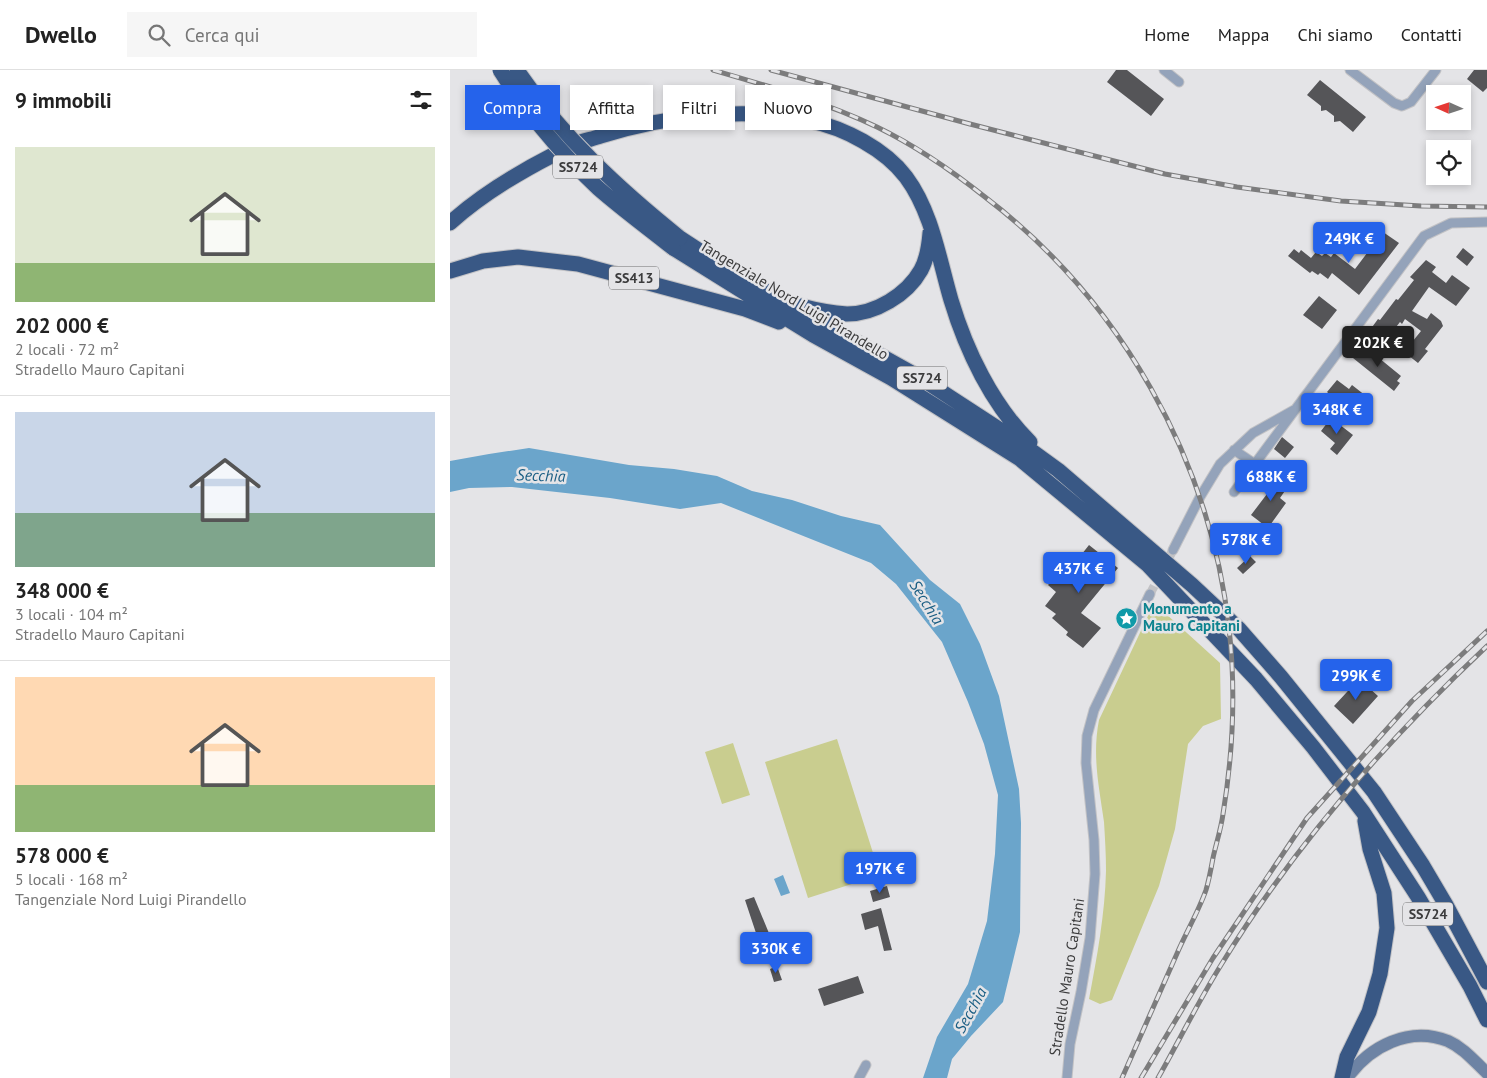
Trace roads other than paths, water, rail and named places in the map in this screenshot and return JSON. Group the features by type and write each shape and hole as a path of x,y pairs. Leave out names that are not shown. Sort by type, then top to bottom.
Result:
{"highway":[{"name":"Tangenziale Nord Luigi Pirandello","path":"500,70 510,86 554,142 605,194 813,335 891,378 1020,459 1148,565 1256,679 1313,746 1363,812 1418,897 1470,986 1487,1020"},
{"name":"Tangenziale Nord Luigi Pirandello","path":"518,70 532,93 564,130 607,176 677,243 723,266 919,377 1025,446 1058,470 1192,585 1239,629 1281,677 1374,792 1446,905 1487,982"},
{"path":"450,223 470,206 508,180 575,144 642,124 714,116 760,114 810,121 831,127 880,151 905,176 920,202 951,301 970,349 991,391 1024,436 1058,470"},
{"path":"779,299 814,310 848,314 872,310 894,298 909,285 921,270 928,249 930,229"},
{"name":"SS413","path":"450,271 483,260 518,257 578,264 745,309 813,335"},
{"path":"1342,1078 1347,1057 1369,1012 1380,974 1387,928 1384,893 1370,849 1363,812"},
{"path":"1446,905 1487,962"}],"street":[{"path":"1164,70 1179,82"},
{"path":"1350,70 1394,103 1402,106 1411,102 1436,70"},
{"path":"1234,492 1424,236 1450,223 1487,222"},
{"path":"1173,550 1200,497 1220,464 1253,433 1297,409"},
{"path":"1234,450 1255,464"},
{"name":"Stradello Mauro Capitani","path":"1068,1078 1070,1044 1090,938 1095,882 1094,840 1086,763 1087,736 1094,710 1150,594"},
{"path":"1347,1078 1356,1066 1372,1052 1388,1042 1408,1037 1430,1037 1449,1042 1466,1052 1487,1073"},
{"path":"859,1078 866,1065"}],"water":[{"name":"Secchia","path":"529,448 629,465 674,469 717,476 752,491 792,500 841,516 880,525 930,580 960,604 980,644 999,696 1019,789 1021,823 1020,932 1003,1002 952,1059 947,1078 923,1078 937,1037 968,984 987,921 995,854 998,795 984,744 942,642 896,584 871,563 721,503 680,509 610,498 512,487 469,488 450,492 450,461"},
{"path":"783,875 790,893 781,896 774,879"}],"tunnel":[{"path":"1150,594 1173,550"}],"railway":[{"path":"713,70 817,102 877,127 933,159 985,197 1033,238 1077,284 1117,334 1150,388 1179,445 1202,504 1219,565 1229,628 1233,698 1229,768 1222,820 1206,890 1122,1078"},
{"path":"771,70 1165,174 1237,187 1341,201 1421,206 1487,207"},
{"path":"1141,1078 1213,958 1307,818 1412,701 1487,631"},
{"path":"1158,1078 1221,965 1249,921 1310,837 1413,719 1487,646"}],"place":[{"name":"Monumento a Mauro Capitani","path":"1127,618"}]}
